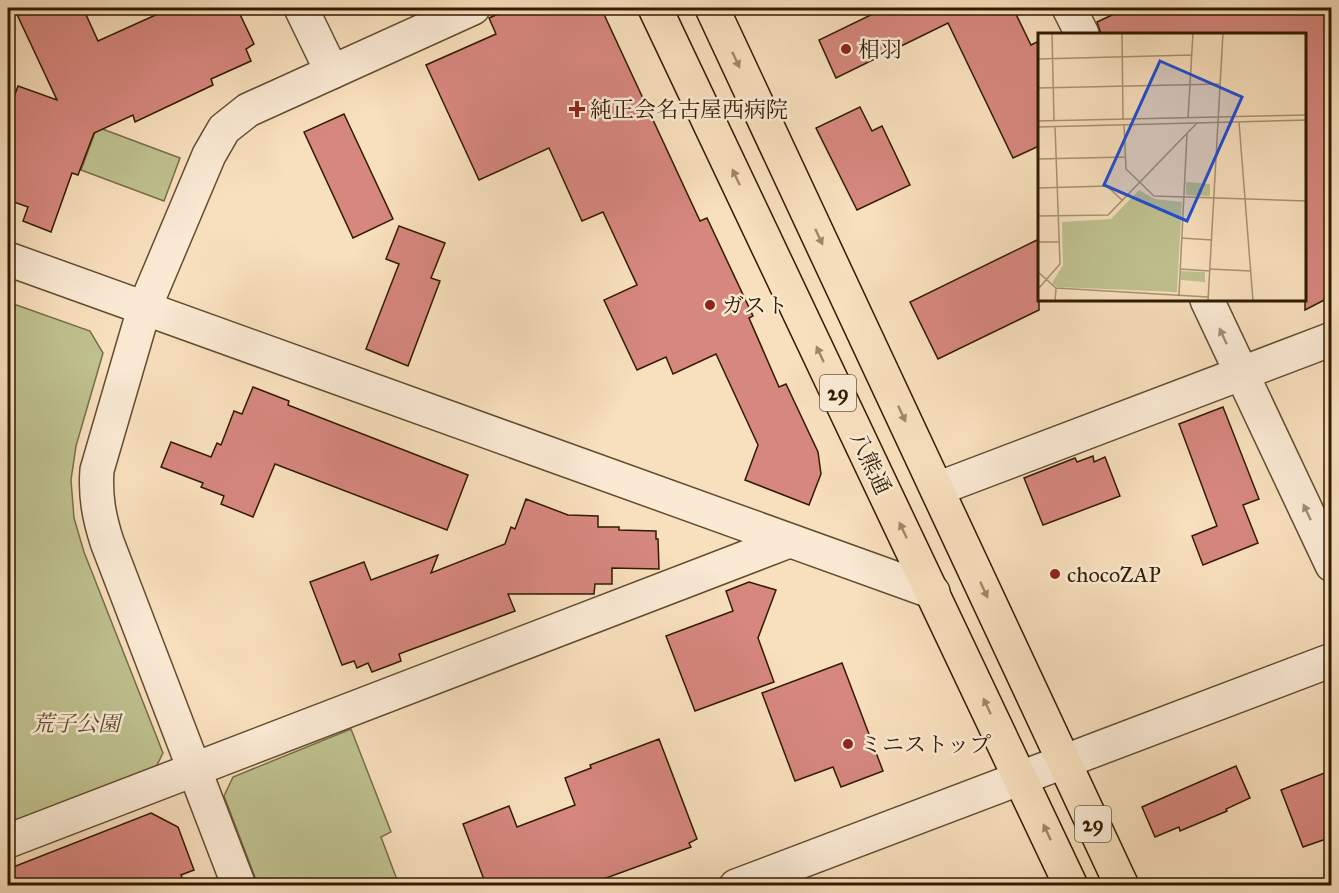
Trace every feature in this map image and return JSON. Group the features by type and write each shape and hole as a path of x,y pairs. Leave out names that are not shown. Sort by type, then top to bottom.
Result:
{"main road":[{"name":"八熊通","path":"655,8 1071,885"},
{"name":"29","path":"712,8 1122,885"}],"street":[{"path":"301,8 332,72"},
{"path":"238,885 107,542 95,492 97,470 144,309 209,154 224,129 248,110 473,8"},
{"path":"1069,8 1082,33"},
{"path":"8,260 933,592"},
{"path":"1208,302 1332,565"},
{"path":"937,489 1332,339"},
{"path":"8,841 789,541"},
{"path":"736,885 1332,660"}],"green space":[{"path":"97,127 180,158 164,201 81,170"},
{"name":"荒子公園","path":"8,302 90,331 103,353 76,446 71,480 74,518 84,552 163,753 156,767 8,824"},
{"path":"351,729 391,832 381,837 399,885 258,885 224,796 233,777"}],"building":[{"path":"14,8 83,8 98,41 171,8 237,8 254,44 246,49 251,61 211,79 213,85 135,122 133,115 94,133 78,175 72,173 51,232 23,221 28,207 8,200 8,113 18,86 57,100"},
{"path":"512,8 601,8 700,221 707,218 753,316 749,318 779,387 786,384 818,452 821,474 809,505 745,480 758,445 716,354 673,374 666,357 637,370 604,300 637,285 603,212 582,221 549,148 479,180 426,65 496,34 489,18"},
{"path":"885,8 1013,8 1031,45 1038,42 1038,146 1013,158 948,23 836,78 819,40"},
{"path":"1127,8 1332,8 1332,296 1305,310 1306,33 1101,33 1097,22"},
{"path":"860,107 872,131 882,126 910,185 857,210 816,128"},
{"path":"344,114 393,219 353,238 304,132"},
{"path":"399,226 445,243 431,278 440,281 408,366 366,349 399,264 386,259"},
{"path":"1038,239 1039,310 938,359 910,302"},
{"path":"253,387 289,401 288,405 468,475 447,530 275,464 253,517 221,504 224,496 201,487 203,483 161,467 171,442 211,457 217,443 221,445 234,411 242,414"},
{"path":"1223,407 1259,499 1243,505 1258,543 1203,565 1192,536 1217,526 1179,424"},
{"path":"1093,456 1094,462 1105,457 1120,496 1043,525 1024,478 1075,458 1077,462"},
{"path":"526,499 568,515 598,516 598,527 656,531 659,569 612,568 612,584 595,584 594,594 508,594 515,611 399,654 401,661 372,672 368,663 357,668 354,661 342,665 310,582 364,562 371,580 438,555 431,573 505,544 511,527 515,529"},
{"path":"749,582 776,590 758,638 774,682 695,711 666,636 733,611 726,591"},
{"path":"842,663 883,771 841,787 833,767 795,781 762,693"},
{"path":"659,739 697,839 689,843 691,847 587,885 486,885 463,824 509,806 517,827 575,805 565,778 591,768 590,765"},
{"path":"1236,766 1250,798 1226,809 1227,811 1180,831 1179,827 1155,837 1142,807"},
{"path":"1332,770 1332,837 1303,847 1281,790"},
{"path":"151,813 178,827 194,870 181,875 185,885 8,885 8,869"}],"place":[{"name":"相羽","path":"846,49"},
{"name":"純正会名古屋西病院","path":"577,109"},
{"name":"ガスト","path":"710,305"},
{"name":"chocoZAP","path":"1055,574"},
{"name":"ミニストップ","path":"848,744"}]}
